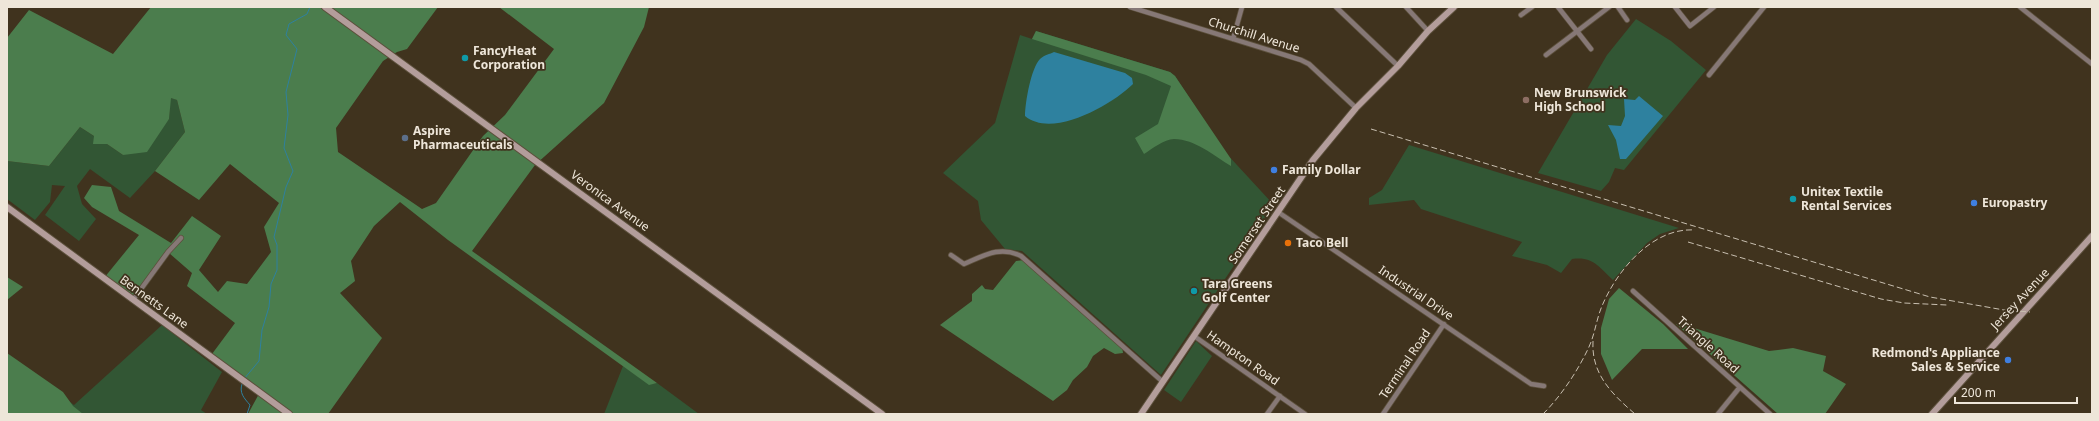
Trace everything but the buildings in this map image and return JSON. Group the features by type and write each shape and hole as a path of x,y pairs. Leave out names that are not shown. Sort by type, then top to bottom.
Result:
{"street":[{"name":"Veronica Avenue","path":"325,7 882,414"},
{"name":"Churchill Avenue","path":"1130,7 1301,60 1309,64 1356,108"},
{"path":"1233,39 1242,7"},
{"path":"1336,7 1398,66"},
{"path":"1406,7 1428,30"},
{"name":"Somerset Street","path":"1141,414 1313,160 1356,108 1398,66 1428,30 1454,7"},
{"path":"1521,15 1532,7"},
{"path":"1558,7 1591,49"},
{"path":"1546,54 1609,7"},
{"path":"1618,7 1627,20"},
{"path":"1675,7 1690,26 1714,7"},
{"path":"1709,75 1764,7"},
{"path":"2020,7 2092,64"},
{"name":"Bennetts Lane","path":"7,207 289,414"},
{"name":"Industrial Drive","path":"1278,212 1531,384 1544,386"},
{"name":"Jersey Avenue","path":"1932,414 2092,236"},
{"path":"133,300 168,252 181,238"},
{"path":"951,255 964,264 997,250 1015,252 1163,382"},
{"name":"Triangle Road","path":"1633,291 1770,414"},
{"name":"Terminal Road","path":"1383,414 1444,324"},
{"name":"Hampton Road","path":"1194,336 1305,414"},
{"path":"1718,414 1740,388"},
{"name":"Hampton Road","path":"1267,414 1280,396"}],"green space":[{"path":"151,7 438,7 407,49 397,52 383,61 336,128 338,152 422,209 436,203 483,136 505,115 554,49 499,7 649,7 644,27 604,103 535,165 472,251 657,383 649,385 448,240 400,202 374,226 351,261 355,281 340,293 382,338 328,414 248,414 261,390 212,354 235,323 187,286 192,273 169,253 135,300 104,278 139,235 92,207 84,198 92,185 111,187 119,211 171,243 192,216 221,236 199,270 218,292 227,281 247,284 271,252 264,227 279,203 230,164 199,200 155,171 185,132 177,100 171,98 169,119 147,152 123,155 107,144 93,144 94,136 80,127 49,166 7,161 7,38 29,10 113,54"},
{"path":"1636,19 1671,41 1706,70 1624,170 1615,168 1609,182 1601,191 1538,173 1607,55"},
{"path":"1036,31 1170,72 1175,76 1225,152 1273,204 1273,207 1161,375 1022,251 1005,249 981,220 978,201 943,173 995,123 1020,35 1032,39"},
{"path":"1036,31 1170,72 1175,76 1231,159 1231,166 1197,145 1182,140 1170,139 1144,154 1135,138 1158,124 1171,86 1146,75 1032,39"},
{"path":"170,97 177,100 185,132 155,171 130,198 90,169 77,186 82,204 96,219 79,241 45,215 65,186 52,185 50,202 35,220 7,199 7,161 49,166 80,127 94,136 94,144 107,144 123,155 169,119"},
{"path":"1409,145 1679,228 1660,234 1647,243 1613,280 1591,261 1585,259 1572,259 1561,273 1547,265 1512,256 1522,242 1421,209 1414,200 1369,205 1369,198 1382,190"},
{"path":"1024,260 1122,346 1123,353 1115,354 1104,348 1093,356 1087,367 1073,380 1067,390 1053,401 940,325 972,301 972,294 982,285 985,289 993,290 1016,261"},
{"path":"7,277 23,287 7,300"},
{"path":"1619,288 1663,324 1688,349 1642,349 1612,380 1601,354 1601,328 1609,299"},
{"path":"1676,324 1684,325 1769,351 1793,348 1826,356 1823,371 1846,384 1825,414 1778,414"},
{"path":"162,325 222,372 201,410 207,414 7,414 7,355 74,405"},
{"path":"1196,341 1212,356 1181,402 1164,390"},
{"path":"7,353 63,392 73,406 83,414 7,414"},
{"path":"623,366 649,384 657,383 699,414 604,414"}],"water":[{"path":"1054,52 1125,73 1132,78 1133,84 1111,101 1097,109 1066,122 1050,124 1037,122 1025,116 1029,86 1034,70 1040,59"},
{"path":"1639,96 1663,116 1626,159 1620,159 1616,140 1608,125 1621,126 1625,116 1624,99 1635,100"}],"waterway":[{"path":"244,379 259,361 262,330 269,307 271,284 277,270 277,245 274,237 286,187 293,171 284,148 288,115 286,92 297,49 286,35 289,24 307,14 310,7"},
{"path":"242,384 242,393 250,405 247,414"}],"railway":[{"path":"1371,129 1930,297 2004,310 2030,312"},
{"path":"1543,414 1562,392 1584,358 1594,333 1602,306 1609,292 1627,265 1638,253 1651,243 1680,231 1695,230"},
{"path":"1688,242 1881,299 1904,303 1947,305"},
{"path":"1593,341 1595,364 1599,373 1618,399 1635,414"}],"place":[{"name":"FancyHeat Corporation","path":"465,58"},
{"name":"New Brunswick High School","path":"1526,100"},
{"name":"Aspire Pharmaceuticals","path":"405,138"},
{"name":"Family Dollar","path":"1274,170"},
{"name":"Unitex Textile Rental Services","path":"1793,199"},
{"name":"Europastry","path":"1974,203"},
{"name":"Taco Bell","path":"1288,243"},
{"name":"Tara Greens Golf Center","path":"1194,291"},
{"name":"Redmond's Appliance Sales & Service","path":"2008,360"}]}
